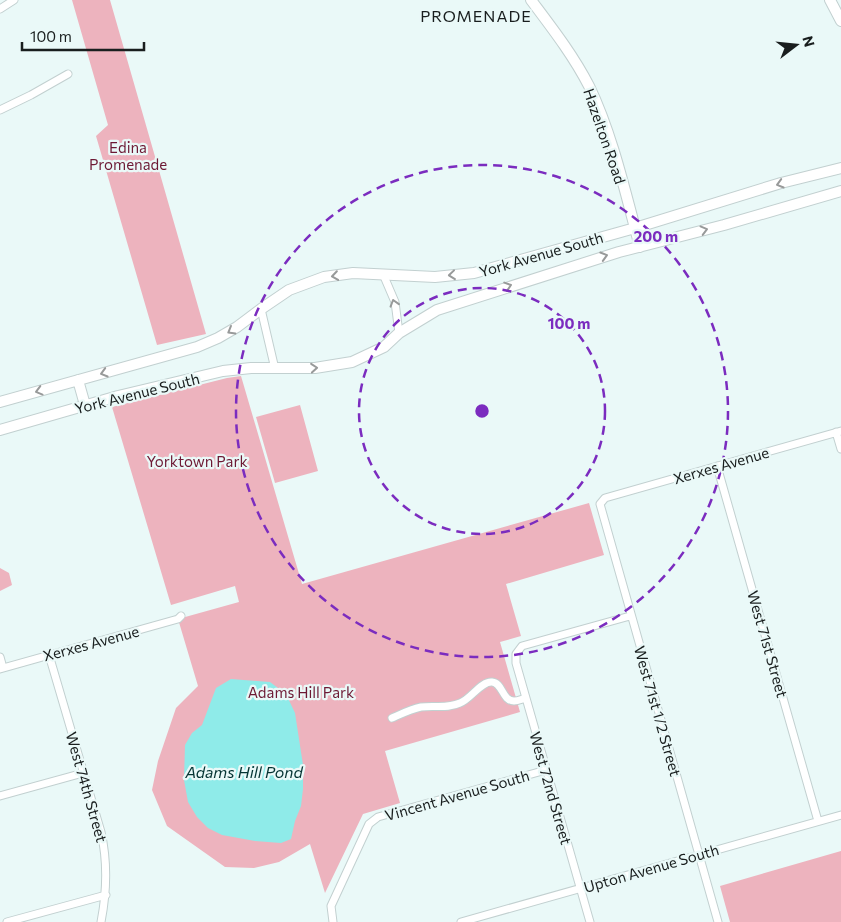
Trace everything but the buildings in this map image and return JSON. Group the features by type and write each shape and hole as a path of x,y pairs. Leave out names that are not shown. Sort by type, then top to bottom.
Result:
{"street":[{"path":"0,9 14,0"},
{"name":"Hazelton Road","path":"531,0 576,63 589,88 609,140 640,247"},
{"path":"830,0 841,21"},
{"path":"0,110 68,74"},
{"name":"York Avenue South","path":"0,402 197,347 237,327 290,290 324,277 353,273 435,277 474,273 635,228 781,183 841,168"},
{"name":"York Avenue South","path":"0,430 223,371 315,368 352,362 384,347 399,333 437,310 577,264 841,191"},
{"path":"383,274 395,302 399,333"},
{"path":"261,309 275,369"},
{"path":"78,380 86,406"},
{"path":"839,431 841,449"},
{"name":"Xerxes Avenue","path":"602,500 839,431"},
{"name":"West 71st Street","path":"717,466 818,821"},
{"name":"West 71st 1/2 Street","path":"602,500 600,504 630,616 718,922"},
{"name":"Xerxes Avenue","path":"2,668 178,620 181,616"},
{"name":"West 72nd Street","path":"590,922 516,663 516,654 522,646 630,616"},
{"name":"West 74th Street","path":"49,654 106,854 106,895 101,922"},
{"path":"0,657 2,668"},
{"path":"392,718 422,707 442,708 460,703 472,696 484,683 490,682 496,683 507,699 514,701 526,698"},
{"name":"Vincent Avenue South","path":"333,922 331,906 369,824 378,816 546,770"},
{"path":"0,796 84,773"},
{"name":"Upton Avenue South","path":"461,922 841,815"},
{"path":"7,922 106,895"}],"green space":[{"name":"Edina Promenade","path":"72,0 110,0 206,334 157,345 96,136 108,125"},
{"name":"Adams Hill Park","path":"241,376 302,584 589,503 604,555 506,584 521,636 500,642 520,712 385,751 400,803 363,814 325,893 310,844 279,862 254,868 225,867 167,826 152,790 158,761 176,708 198,686 178,619 239,602 235,586 171,605 112,407"},
{"path":"300,405 318,471 275,483 256,417"},
{"path":"0,568 9,573 12,585 0,591"},
{"path":"841,851 841,922 730,922 720,886"}],"water":[{"name":"Adams Hill Pond","path":"231,679 270,682 286,694 295,713 303,765 303,789 301,806 291,839 281,843 255,841 222,835 208,828 197,817 188,802 184,780 185,745 192,733 202,725 216,688"}],"district":[{"name":"PROMENADE","path":"476,15"}],"park label":[{"name":"Yorktown Park","path":"197,461"}]}
